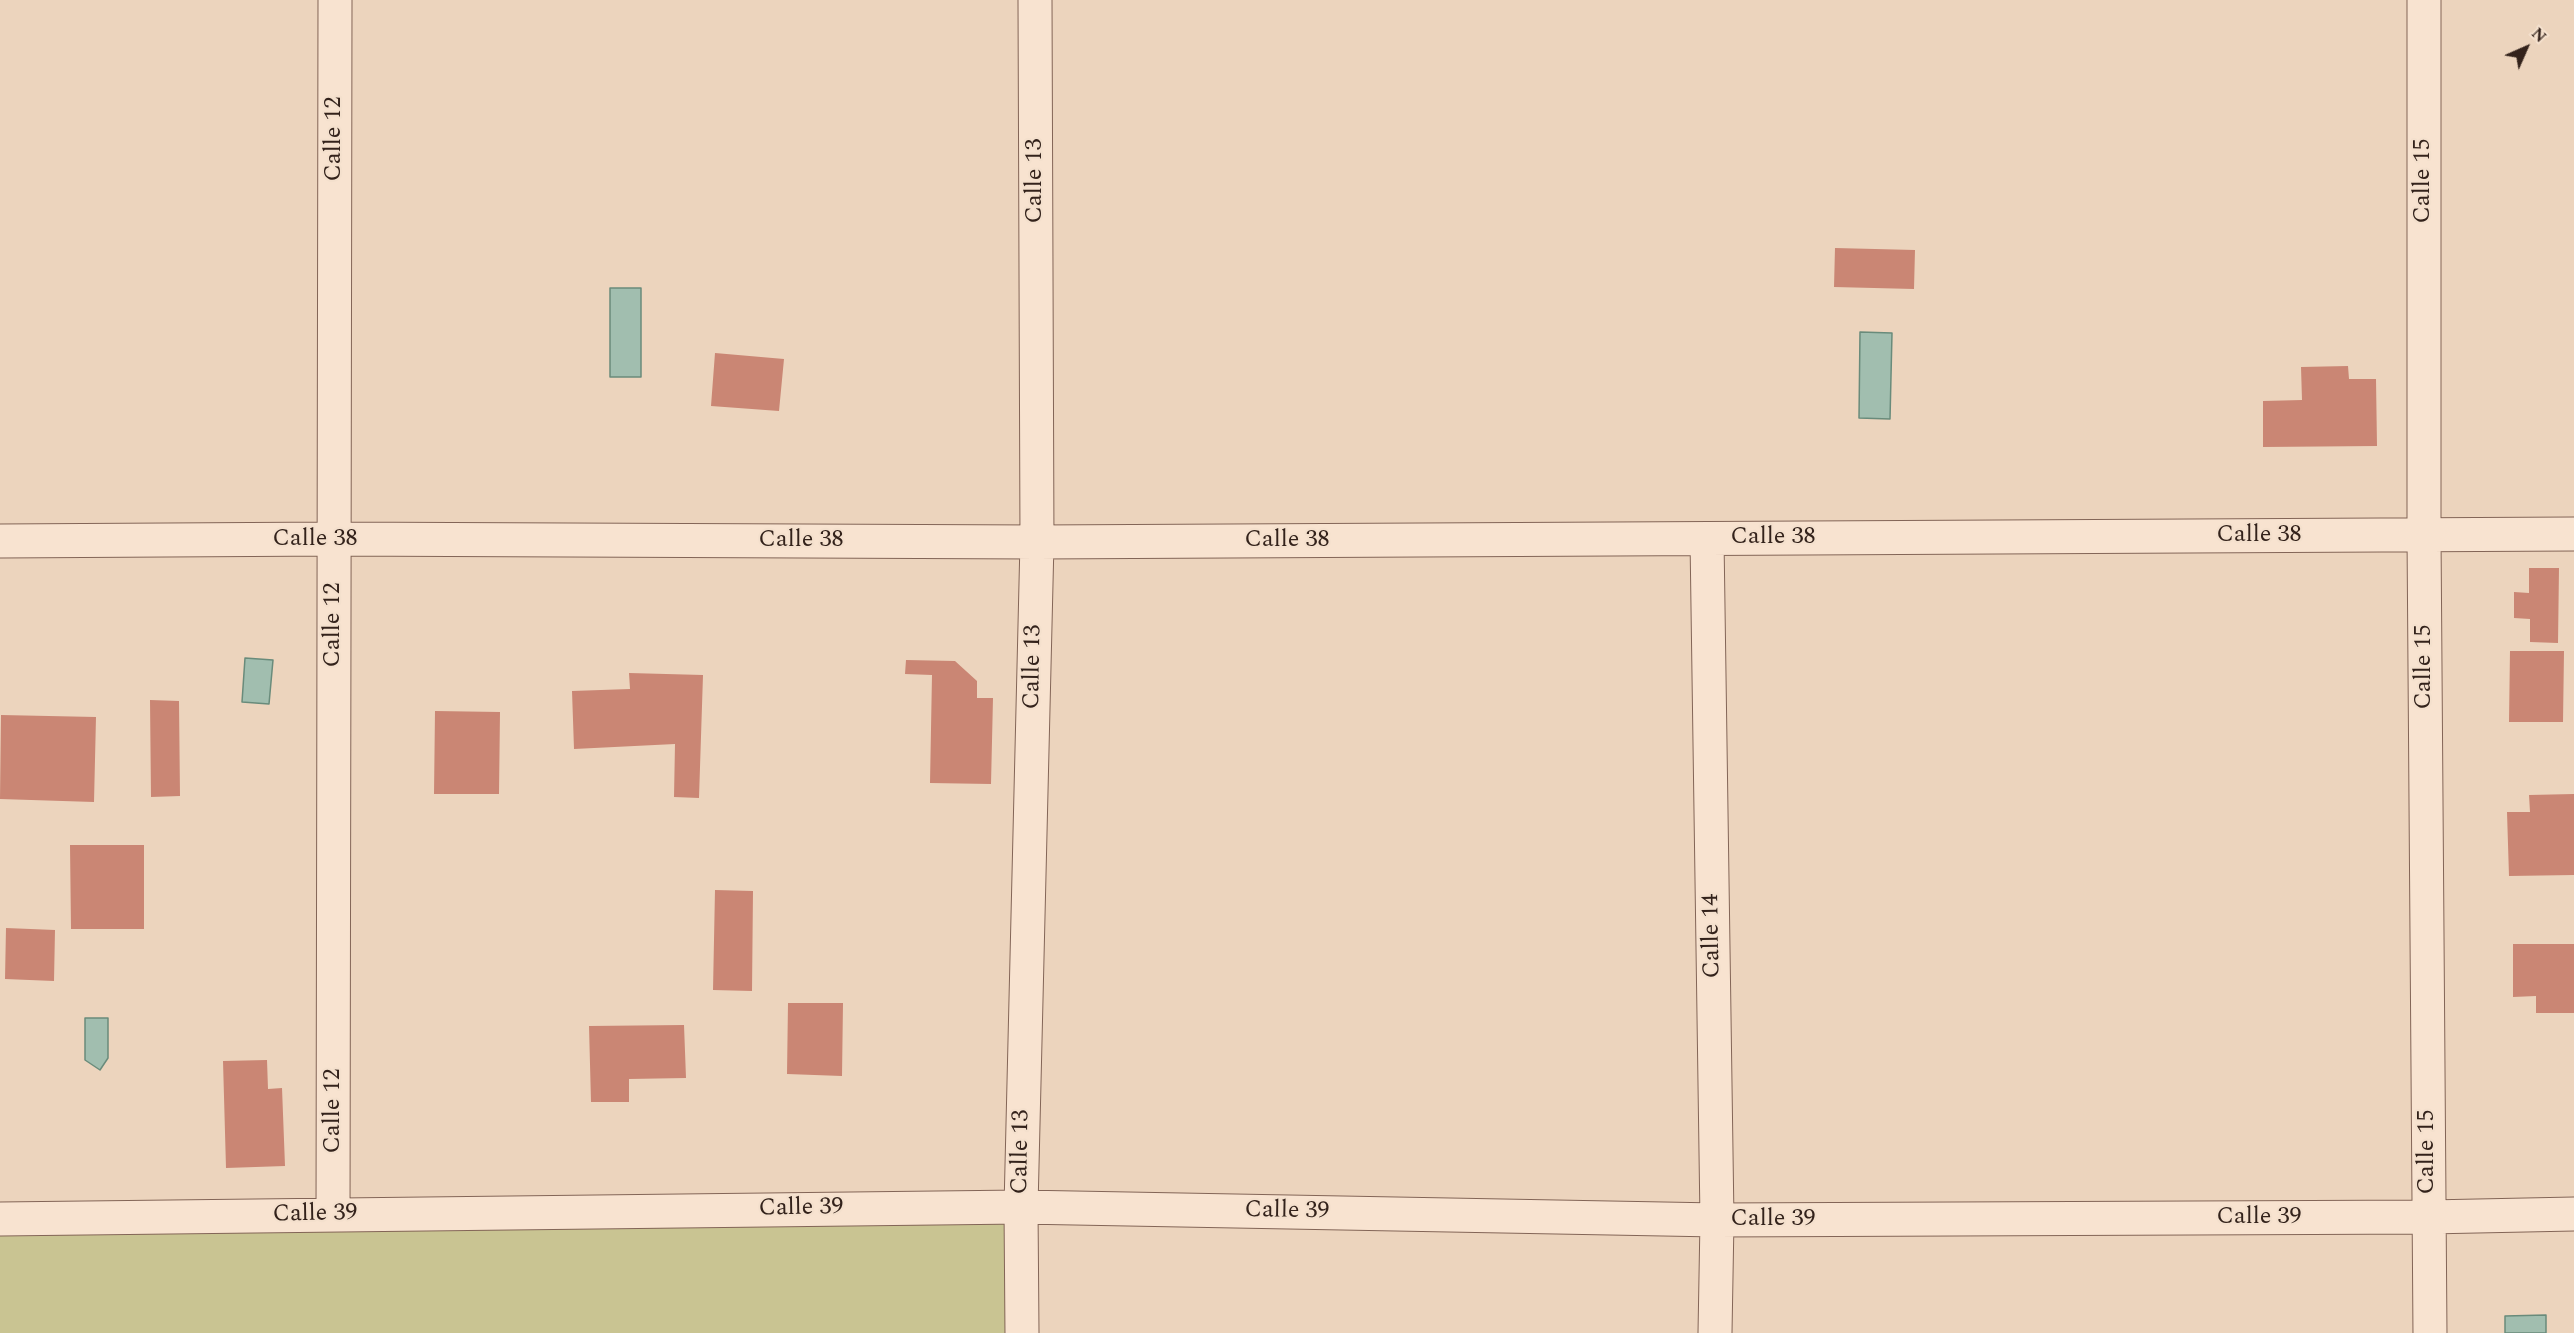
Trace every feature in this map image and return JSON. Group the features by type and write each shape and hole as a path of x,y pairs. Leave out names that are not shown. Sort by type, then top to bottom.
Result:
{"street":[{"name":"Calle 12","path":"333,1215 335,0"},
{"name":"Calle 13","path":"1022,1333 1021,1207 1037,542 1035,0"},
{"name":"Calle 15","path":"2424,0 2424,535 2430,1333"},
{"name":"Calle 38","path":"0,541 334,539 1037,542 2574,534"},
{"name":"Calle 14","path":"1707,539 1717,1220 1714,1333"},
{"name":"Calle 39","path":"0,1219 1021,1207 1717,1220 2429,1217 2574,1214"}],"shaded area":[{"path":"610,288 641,288 641,377 610,377"},
{"path":"1860,332 1892,333 1890,419 1859,418"},
{"path":"245,658 273,660 269,704 242,702"},
{"path":"85,1018 108,1018 108,1058 100,1070 85,1060"},
{"path":"1021,1207 1022,1333 0,1333 0,1219"},
{"path":"2546,1315 2546,1333 2505,1333 2505,1316"}],"building":[{"path":"1835,248 1915,250 1914,289 1834,287"},
{"path":"715,353 784,359 779,411 711,406"},
{"path":"2348,366 2349,379 2376,379 2377,446 2263,447 2263,401 2302,400 2301,367"},
{"path":"2529,568 2559,568 2558,643 2530,642 2530,619 2514,618 2514,592 2529,593"},
{"path":"2510,651 2564,651 2563,722 2509,722"},
{"path":"906,660 955,661 977,681 977,698 993,698 991,784 930,783 932,675 905,674"},
{"path":"629,673 703,675 699,798 674,797 675,744 574,749 572,691 630,689"},
{"path":"150,700 179,701 180,796 151,797"},
{"path":"435,711 500,712 499,794 434,794"},
{"path":"1,715 96,717 94,802 0,799"},
{"path":"2574,794 2574,875 2509,876 2507,812 2530,812 2529,795"},
{"path":"70,845 144,845 144,929 71,929"},
{"path":"715,890 753,891 752,991 713,990"},
{"path":"6,928 55,930 54,981 5,979"},
{"path":"2513,944 2574,944 2574,1013 2536,1013 2536,996 2513,997"},
{"path":"788,1003 843,1003 842,1076 787,1074"},
{"path":"684,1025 686,1078 629,1079 629,1102 591,1102 589,1026"},
{"path":"267,1060 268,1089 282,1088 285,1166 226,1168 223,1061"}]}
